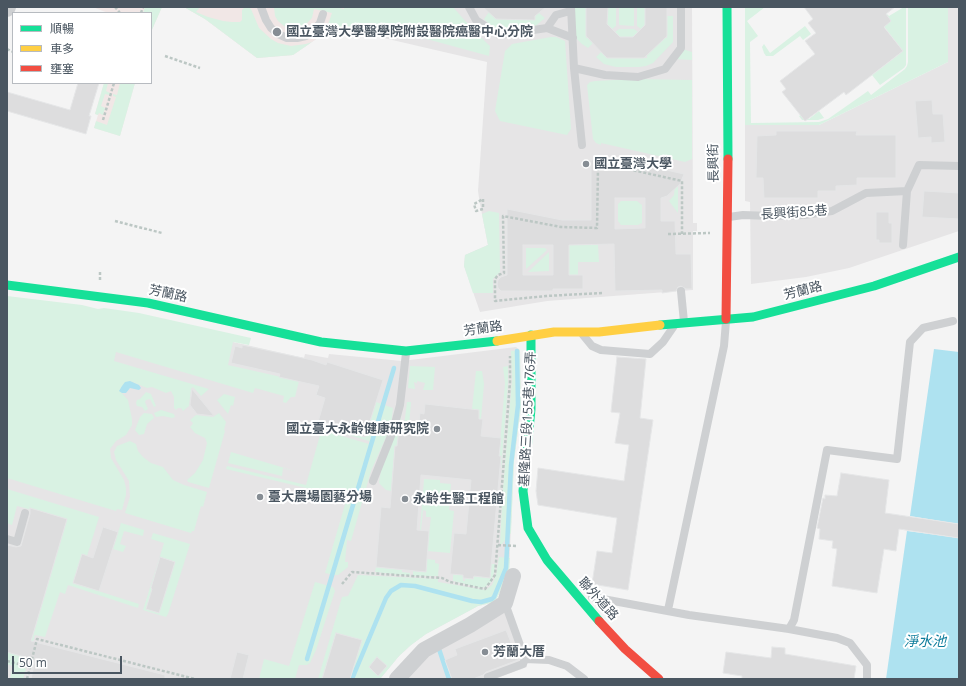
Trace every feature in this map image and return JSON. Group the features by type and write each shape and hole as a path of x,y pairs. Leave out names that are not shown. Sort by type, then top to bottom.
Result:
{"street":[{"name":"長興街","path":"726,319 728,217 727,7"},
{"name":"芳蘭路","path":"7,285 148,303 321,342 406,351 531,335 580,331 599,332 753,316 874,286 959,257"},
{"name":"基隆路三段155巷176弄","path":"528,528 523,491 531,409 531,335"},
{"name":"聯外道路","path":"528,528 547,560 567,585 626,649 659,679"},
{"path":"397,679 424,650 470,625 505,603 513,576"}],"lane":[{"path":"261,7 271,28 278,34 287,38 306,36 320,23 323,14"},
{"path":"469,7 476,20 499,35 546,28 572,38"},
{"path":"574,68 605,75 638,77 665,69 681,48 681,7"},
{"path":"546,28 556,15 571,9 574,68 582,145"},
{"path":"903,245 907,191 919,165 959,166"},
{"name":"長興街85巷","path":"728,217 743,215 798,215 832,211 866,193 907,191"},
{"path":"580,331 592,346 601,350 650,354 680,323 681,291"},
{"path":"668,610 724,346 726,319"},
{"path":"789,629 794,620 827,450 897,459 910,342 923,328 953,321"},
{"path":"373,481 393,431 400,405 406,351"},
{"path":"7,539 16,542 25,513"},
{"path":"592,597 689,615 789,629 837,638 850,643 867,665 867,679"},
{"path":"488,678 523,664 525,659 505,603"},
{"path":"525,659 549,660 567,666 584,679"}],"path":[{"path":"165,56 200,68"},
{"path":"103,120 114,84"},
{"path":"602,293 495,301 495,279 498,275 504,273 503,216 561,227 597,228 598,168 605,164 682,181 682,234"},
{"path":"483,199 483,209 476,211 474,204 483,199"},
{"path":"115,221 162,233"},
{"path":"668,234 727,233"},
{"path":"100,271 100,283"},
{"path":"342,584 352,572 442,578 450,582 485,589 495,575 510,382 510,350"},
{"path":"498,545 516,546"},
{"path":"27,679 37,639 195,679"},
{"path":"7,662 30,667"}],"shaded area":[{"path":"93,7 162,7 152,30 152,12 106,12"},
{"name":"國立臺灣大學","path":"184,7 692,7 693,223 697,223 697,231 693,231 693,290 547,301 480,312 464,266 465,255 488,245 478,191 487,62 345,29 322,35 293,55 257,58 205,19"},
{"name":"國立臺灣大學醫學院附設醫院癌醫中心分院","path":"184,7 344,7 345,29 322,35 293,55 257,58 205,19"},
{"path":"948,7 959,7 959,231 849,268 806,277 751,284 750,202 745,201 745,125 819,125 948,62"},
{"path":"104,84 135,84 120,136 94,128 98,115 95,114"},
{"name":"臺大農場園藝分場","path":"7,301 233,342 304,358 305,354 328,358 329,354 402,361 516,347 520,350 521,407 514,461 509,572 495,602 478,606 426,634 399,656 380,679 7,679"},
{"path":"504,611 525,651 527,667 495,679 402,679 415,664"}],"green space":[{"path":"145,7 162,7 152,30 152,12 143,12"},
{"path":"184,7 200,7 196,12 208,17 223,21 240,22 242,20 242,10 245,7 248,7 251,9 259,28 278,43 291,46 312,42 293,55 257,58 205,19"},
{"path":"274,7 336,7 344,9 344,7 453,7 474,31 490,46 489,56 379,26 376,36 345,29 322,35 327,27 332,13 314,9 312,18 307,23 296,28 289,28 278,21 275,16"},
{"path":"575,7 586,7 586,38 592,38 593,43 588,48 576,38"},
{"path":"608,7 616,7 616,26 612,29 607,25"},
{"path":"619,7 634,7 634,26 619,25"},
{"path":"637,7 645,7 645,26 641,29 637,26"},
{"path":"745,7 765,7 747,21 758,36 750,42 751,123 819,122 828,119 868,91 871,95 907,66 908,7 948,7 948,62 819,125 745,125"},
{"path":"906,7 906,65 880,85 872,75 903,51 879,20 887,14 889,16"},
{"path":"489,12 494,13 495,19 534,20 535,14 539,13 545,18 533,28 496,28 492,27 484,19"},
{"path":"667,16 673,16 673,42 653,63 639,67 616,67 604,64 596,57 602,51 607,58 647,58 647,52 661,38 667,38"},
{"path":"805,26 811,34 803,40 800,36 773,56 766,56 762,47 764,44 770,53"},
{"path":"619,29 634,29 638,32 634,37 619,37 615,32"},
{"path":"556,37 565,41 571,129 567,135 500,121 495,111 505,51 512,44"},
{"path":"679,48 692,52 692,60 673,59"},
{"path":"633,79 692,80 692,159 685,162 601,143 601,145 596,143 593,139 587,85 590,82 595,81"},
{"path":"104,84 108,84 106,91 110,93 109,95 105,94 101,106 105,108 103,115 99,113 98,115 95,114"},
{"path":"120,84 135,84 120,136 94,128 96,121 107,125 116,97 113,96 113,94 117,95"},
{"path":"819,111 824,118 818,120 802,120 799,116 804,113 809,119"},
{"path":"678,183 678,213 669,201 674,195 675,187"},
{"path":"621,201 637,201 642,205 642,223 638,225 621,225 618,221 618,204"},
{"path":"489,211 499,213 500,272 493,279 493,293 473,293 464,266 465,255 488,245 482,214"},
{"path":"561,245 598,245 599,262 578,262 578,275 569,275 569,252"},
{"path":"526,248 545,248 547,250 526,269"},
{"path":"549,252 549,271 528,272"},
{"path":"7,296 82,305 98,309 104,308 139,313 251,338 249,345 233,342 228,365 299,381 295,397 291,397 286,403 283,402 284,396 255,388 253,393 116,352 114,361 209,389 201,396 193,387 191,389 189,406 183,411 181,408 176,410 174,408 174,397 171,391 166,393 152,387 147,388 130,381 120,391 128,400 132,419 132,425 126,435 116,441 110,449 111,458 124,480 126,488 126,495 122,510 117,509 116,511 7,478"},
{"path":"520,350 521,407 514,461 511,533 502,544 500,544 512,380 511,351"},
{"path":"410,366 435,367 433,390 423,390 425,383 417,381 417,383 414,382 415,389 408,388"},
{"path":"508,366 501,472 501,456 499,456 505,383 503,367"},
{"path":"476,371 482,371 484,384 481,419 479,419 479,410 472,409"},
{"path":"146,392 151,394 156,406 154,407 150,399 146,400 145,402 148,409 145,411 142,407 137,406 136,403 137,400 140,399"},
{"path":"224,394 235,397 233,406 231,405 228,414 217,400"},
{"path":"376,402 393,408 391,426 371,471 351,541 347,540 345,562 348,562 348,567 338,575 325,573 346,501 344,500 344,497 226,469 227,466 306,485 322,428 328,430 328,432 369,444 369,441 336,431 337,428 365,437"},
{"path":"407,402 411,402 409,426 404,426"},
{"path":"161,410 174,414 175,417 156,417 154,413"},
{"path":"402,410 397,446 395,446 391,491 386,490 379,483 381,470"},
{"path":"144,413 152,414 154,418 147,424 144,434 139,435 135,430 140,417"},
{"path":"219,413 226,422 225,431 209,488 188,482 187,480 195,473 203,460 207,443 205,438 195,433 190,427 193,423 190,420 196,415 213,417"},
{"path":"130,441 136,444 138,451 143,457 151,463 163,467 173,480 207,492 203,507 201,506 194,531 191,533 125,513 130,497 129,481 116,460 114,452 117,446"},
{"path":"231,452 298,472 283,468 282,476 228,463"},
{"path":"424,479 440,480 440,483 451,484 449,510 454,511 450,553 427,551 431,517 426,517 426,511 423,510 420,530"},
{"path":"7,489 99,517 87,556 83,554 73,583 139,604 138,608 68,585 65,594 60,592 45,637 35,635 23,679 10,679 13,666 7,664 7,652 32,639 67,519 17,506 12,525 7,523"},
{"path":"121,523 144,530 143,536 124,531 120,544 126,546 123,552 113,549"},
{"path":"153,533 190,544 166,617 143,610 164,543 151,539"},
{"path":"499,557 510,558 509,572 495,602 478,606 426,634 399,656 380,679 318,679 342,597 348,596 358,575 438,579 438,582 486,590 492,585 496,575"},
{"path":"427,559 435,560 435,563 439,564 438,576 413,576 413,571 426,572"},
{"path":"491,564 495,564 494,573 491,582 485,587 481,588 453,581 453,574 463,575 463,581 465,581 465,578 473,579 474,576 490,578"},
{"path":"376,567 402,570 402,572 410,573 410,576 375,572"},
{"path":"315,582 333,587 335,591 316,650 310,663 307,665 299,665 295,679 259,679 264,659 289,666"}],"water":[{"path":"934,349 959,352 959,524 910,516"},
{"path":"130,381 139,385 141,388 139,390 130,388 126,393 119,391 125,382"},
{"name":"淨水池","path":"907,531 959,538 959,679 886,679"}],"building":[{"path":"483,7 546,7 535,16 535,20 496,19"},
{"path":"586,7 608,7 607,24 620,37 633,37 645,25 645,7 667,7 667,36 644,58 607,58 586,36"},
{"path":"804,7 895,7 886,14 891,21 884,27 903,51 846,95 844,92 805,121 782,92 786,89 780,81 815,54 805,41 816,33 808,23 813,19"},
{"path":"78,84 99,84 89,116 91,116 86,134 7,111 7,92 70,110"},
{"path":"932,100 933,114 943,114 945,142 931,143 931,137 918,138 915,101"},
{"path":"776,131 857,131 856,135 896,135 896,178 857,178 857,185 836,186 836,191 818,191 818,198 764,198 763,178 756,178 757,136 776,135"},
{"path":"599,155 684,174 680,184 667,196 661,198 661,221 675,221 676,254 691,254 692,289 686,289 681,286 678,287 676,291 662,293 662,290 615,291 614,244 569,245 569,275 583,275 583,289 553,289 553,291 501,291 498,288 498,280 507,275 507,209 562,220 591,220 591,161","holes":["615,198 645,198 645,228 615,229","523,245 553,245 553,275 523,275"]},
{"path":"924,191 959,193 959,219 922,217"},
{"path":"876,212 889,212 889,223 892,223 892,243 879,243 879,240 876,240"},
{"path":"242,345 312,360 326,365 327,362 383,380 365,437 318,422 325,398 316,395 319,386 279,377 280,374 231,363 235,346 242,348"},
{"path":"617,357 646,359 640,418 653,420 628,590 592,584 597,551 612,553 617,518 538,505 536,491 538,468 624,481 629,445 615,443 620,413 611,412"},
{"path":"192,389 214,416 197,414 190,405"},
{"name":"永齡生醫工程館","path":"425,404 479,410 479,419 483,419 481,436 501,438 499,456 501,456 490,578 474,576 473,579 463,578 463,575 450,574 454,533 466,534 471,480 421,475 417,530 429,531 426,572 376,567 381,507 390,508 395,446 397,446 399,429 418,430 420,413 424,414"},
{"path":"841,473 889,480 885,513 959,524 959,538 899,529 896,551 884,549 877,593 832,586 837,549 832,548 833,541 819,539 820,529 817,528 823,498 825,499 825,495 837,496"},
{"path":"30,508 67,519 31,641 165,675 165,679 31,679 35,660 7,652 7,545 16,547 21,546 30,514"},
{"path":"103,527 118,532 99,591 73,583 82,554 93,558"},
{"path":"160,557 175,562 159,613 146,609"},
{"name":"芳蘭大厝","path":"506,630 518,660 486,672 483,675 473,679 452,679 445,660 457,655 455,649"},
{"path":"336,633 362,640 350,679 322,679"},
{"path":"772,647 785,648 785,654 856,666 854,679 742,679 742,676 723,673 726,652 771,658"},
{"path":"237,652 249,655 243,679 230,679"},
{"path":"377,657 387,666 378,676 369,667"}],"waterway":[{"path":"352,679 386,598 391,591 401,585 415,586 472,601 481,602 494,597 506,568 511,465 518,405 517,351"},
{"path":"307,659 394,368"},
{"path":"438,646 449,679"}],"traffic: fast":[{"path":"727,7 728,159"},
{"path":"660,325 753,317 874,286 959,257"},
{"path":"7,285 148,303 321,342 406,351 497,341"},
{"path":"531,335 531,409 523,491 528,528 547,560 599,621"}],"traffic: slow":[{"path":"497,341 554,332 599,332 660,325"}],"traffic: jam":[{"path":"726,319 728,159"},
{"path":"599,621 625,649 659,679"}],"place":[{"name":"國立臺灣大學醫學院附設醫院癌醫中心分院","path":"277,32"},
{"name":"國立臺灣大學","path":"586,164"},
{"name":"國立臺大永齡健康研究院","path":"437,429"},
{"name":"臺大農場園藝分場","path":"260,497"},
{"name":"永齡生醫工程館","path":"405,499"},
{"name":"芳蘭大厝","path":"485,652"}]}
